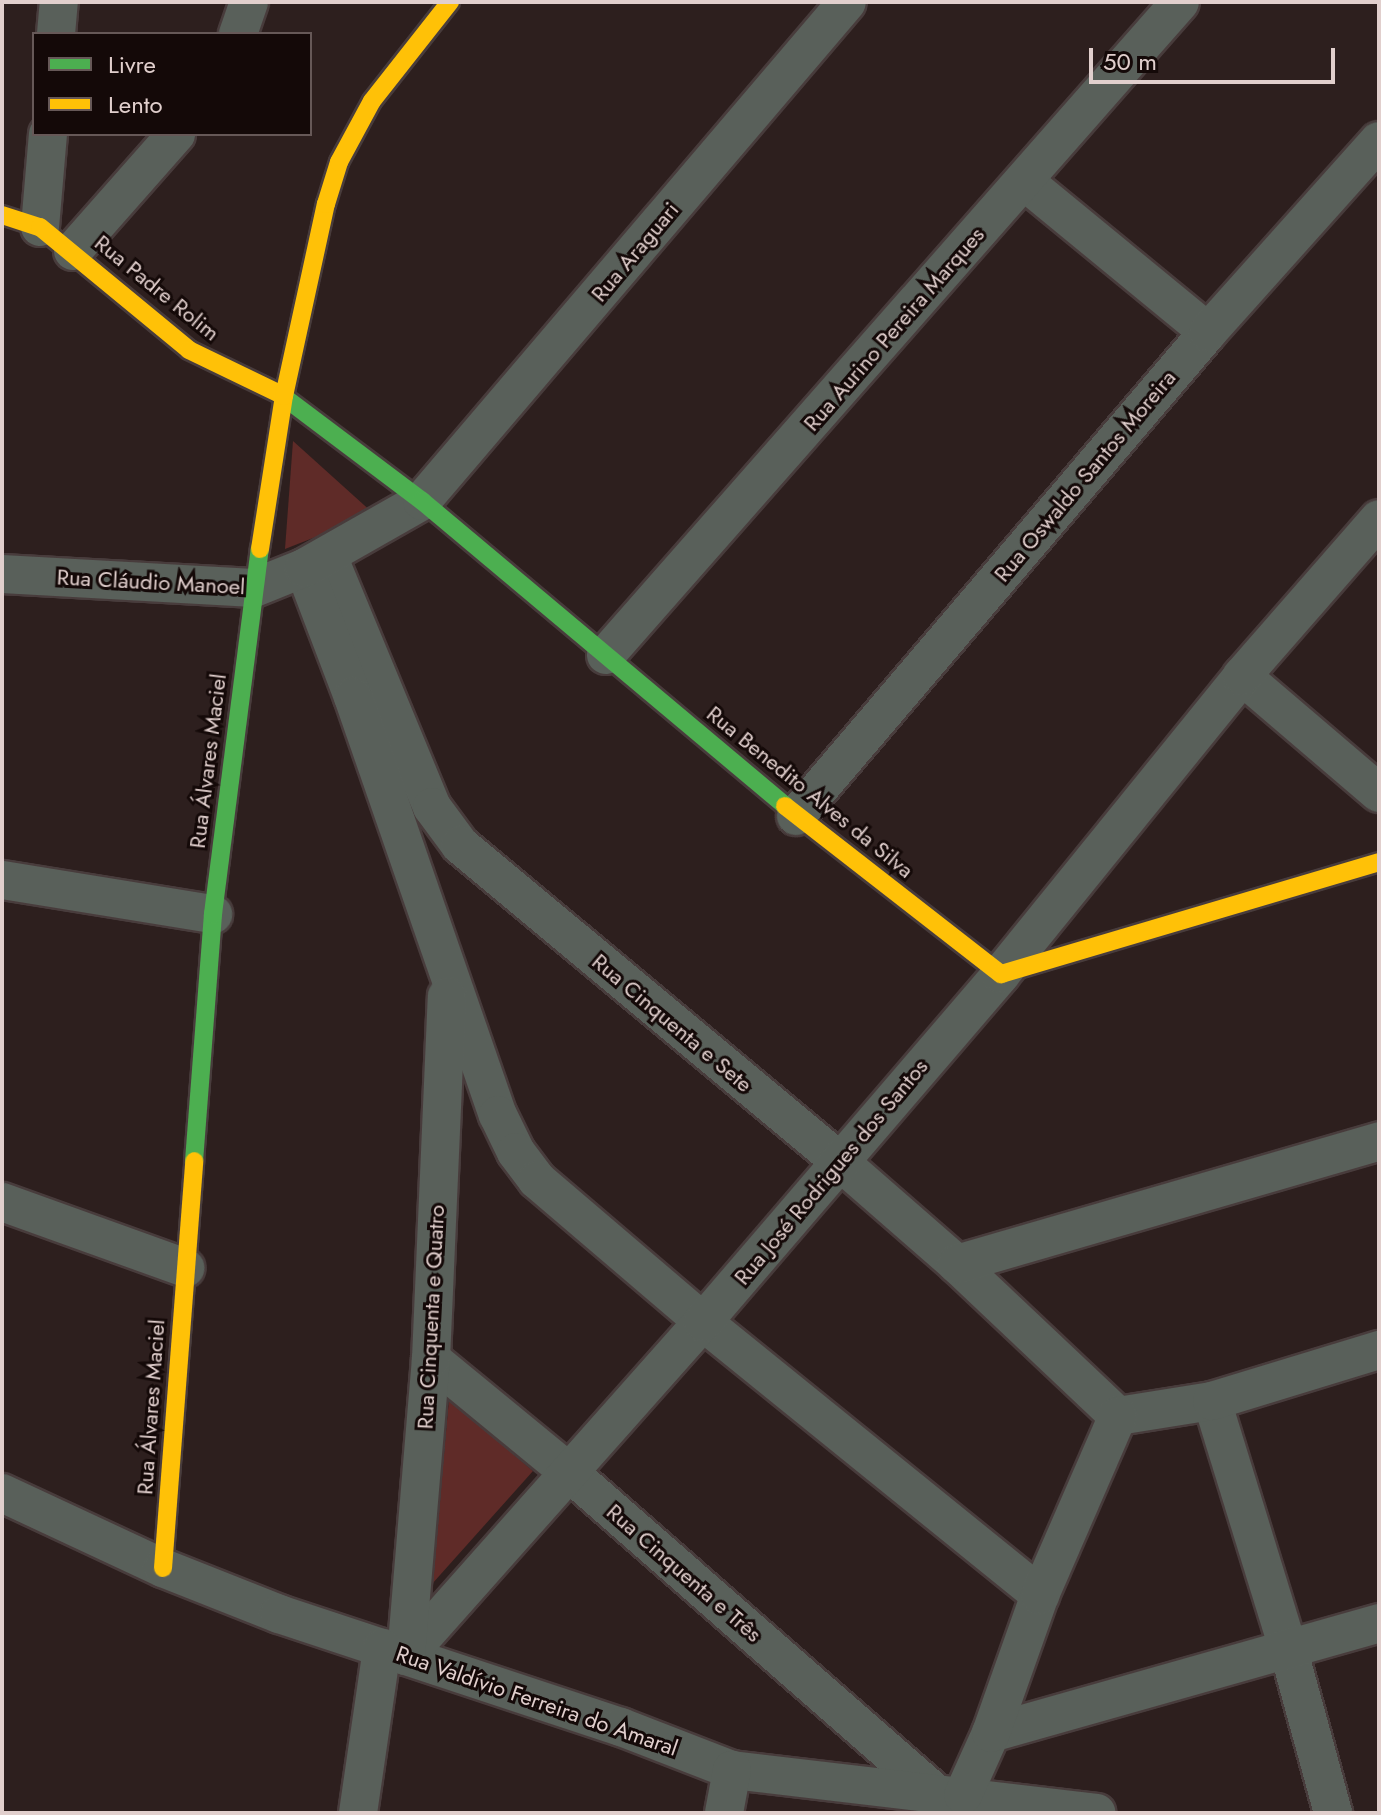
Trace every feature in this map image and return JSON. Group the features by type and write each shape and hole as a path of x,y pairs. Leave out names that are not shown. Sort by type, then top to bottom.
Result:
{"street":[{"path":"56,32 59,2"},
{"path":"239,32 249,2"},
{"name":"Rua Álvares Maciel","path":"163,1568 213,914 254,588 284,396 326,204 339,162 372,101 450,2"},
{"name":"Rua Araguari","path":"422,501 847,2"},
{"name":"Rua Aurino Pereira Marques","path":"606,655 1180,2"},
{"path":"40,227 48,136"},
{"path":"73,251 174,136"},
{"name":"Rua Oswaldo Santos Moreira","path":"796,816 1208,332 1379,141"},
{"path":"1024,181 1208,332"},
{"name":"Rua Padre Rolim","path":"2,215 40,227 73,251 189,350 284,396"},
{"name":"Rua Benedito Alves da Silva","path":"284,396 422,501 796,816 1001,974"},
{"name":"Rua Cláudio Manoel","path":"2,574 254,588 316,562 422,501"},
{"name":"Rua José Rodrigues dos Santos","path":"394,1652 571,1474 1001,974 1242,676 1379,519"},
{"path":"316,562 353,697 448,977 498,1115 516,1152 537,1180 703,1322 1040,1595"},
{"name":"Rua Cinquenta e Sete","path":"316,562 432,807 460,845 839,1161 957,1264 1118,1416"},
{"path":"1242,676 1379,793"},
{"path":"1001,974 1379,862"},
{"path":"2,880 213,914"},
{"name":"Rua Cinquenta e Quatro","path":"358,1813 394,1652 431,1359 448,977"},
{"path":"957,1264 1379,1141"},
{"path":"2,1202 185,1268"},
{"path":"948,1793 991,1733 1040,1595 1118,1416 1212,1401 1379,1350"},
{"name":"Rua Cinquenta e Três","path":"431,1359 948,1793"},
{"path":"1212,1401 1288,1648 1333,1813"},
{"name":"Rua Valdívio Ferreira do Amaral","path":"2,1493 163,1568 279,1614 621,1727 732,1770 808,1781 948,1793 1057,1812 1096,1813"},
{"path":"991,1733 1379,1623"},
{"path":"724,1813 732,1770"}],"shaded area":[{"path":"293,441 374,514 285,549"},
{"path":"449,1399 533,1471 432,1584"}],"traffic: fast":[{"path":"280,394 422,501 785,806"},
{"path":"194,1161 213,914 260,549"}],"traffic: slow":[{"path":"260,549 284,396 326,204 339,162 372,101 450,2"},
{"path":"2,215 40,227 189,350 280,394"},
{"path":"785,806 1001,974 1379,862"},
{"path":"163,1568 194,1161"}]}
